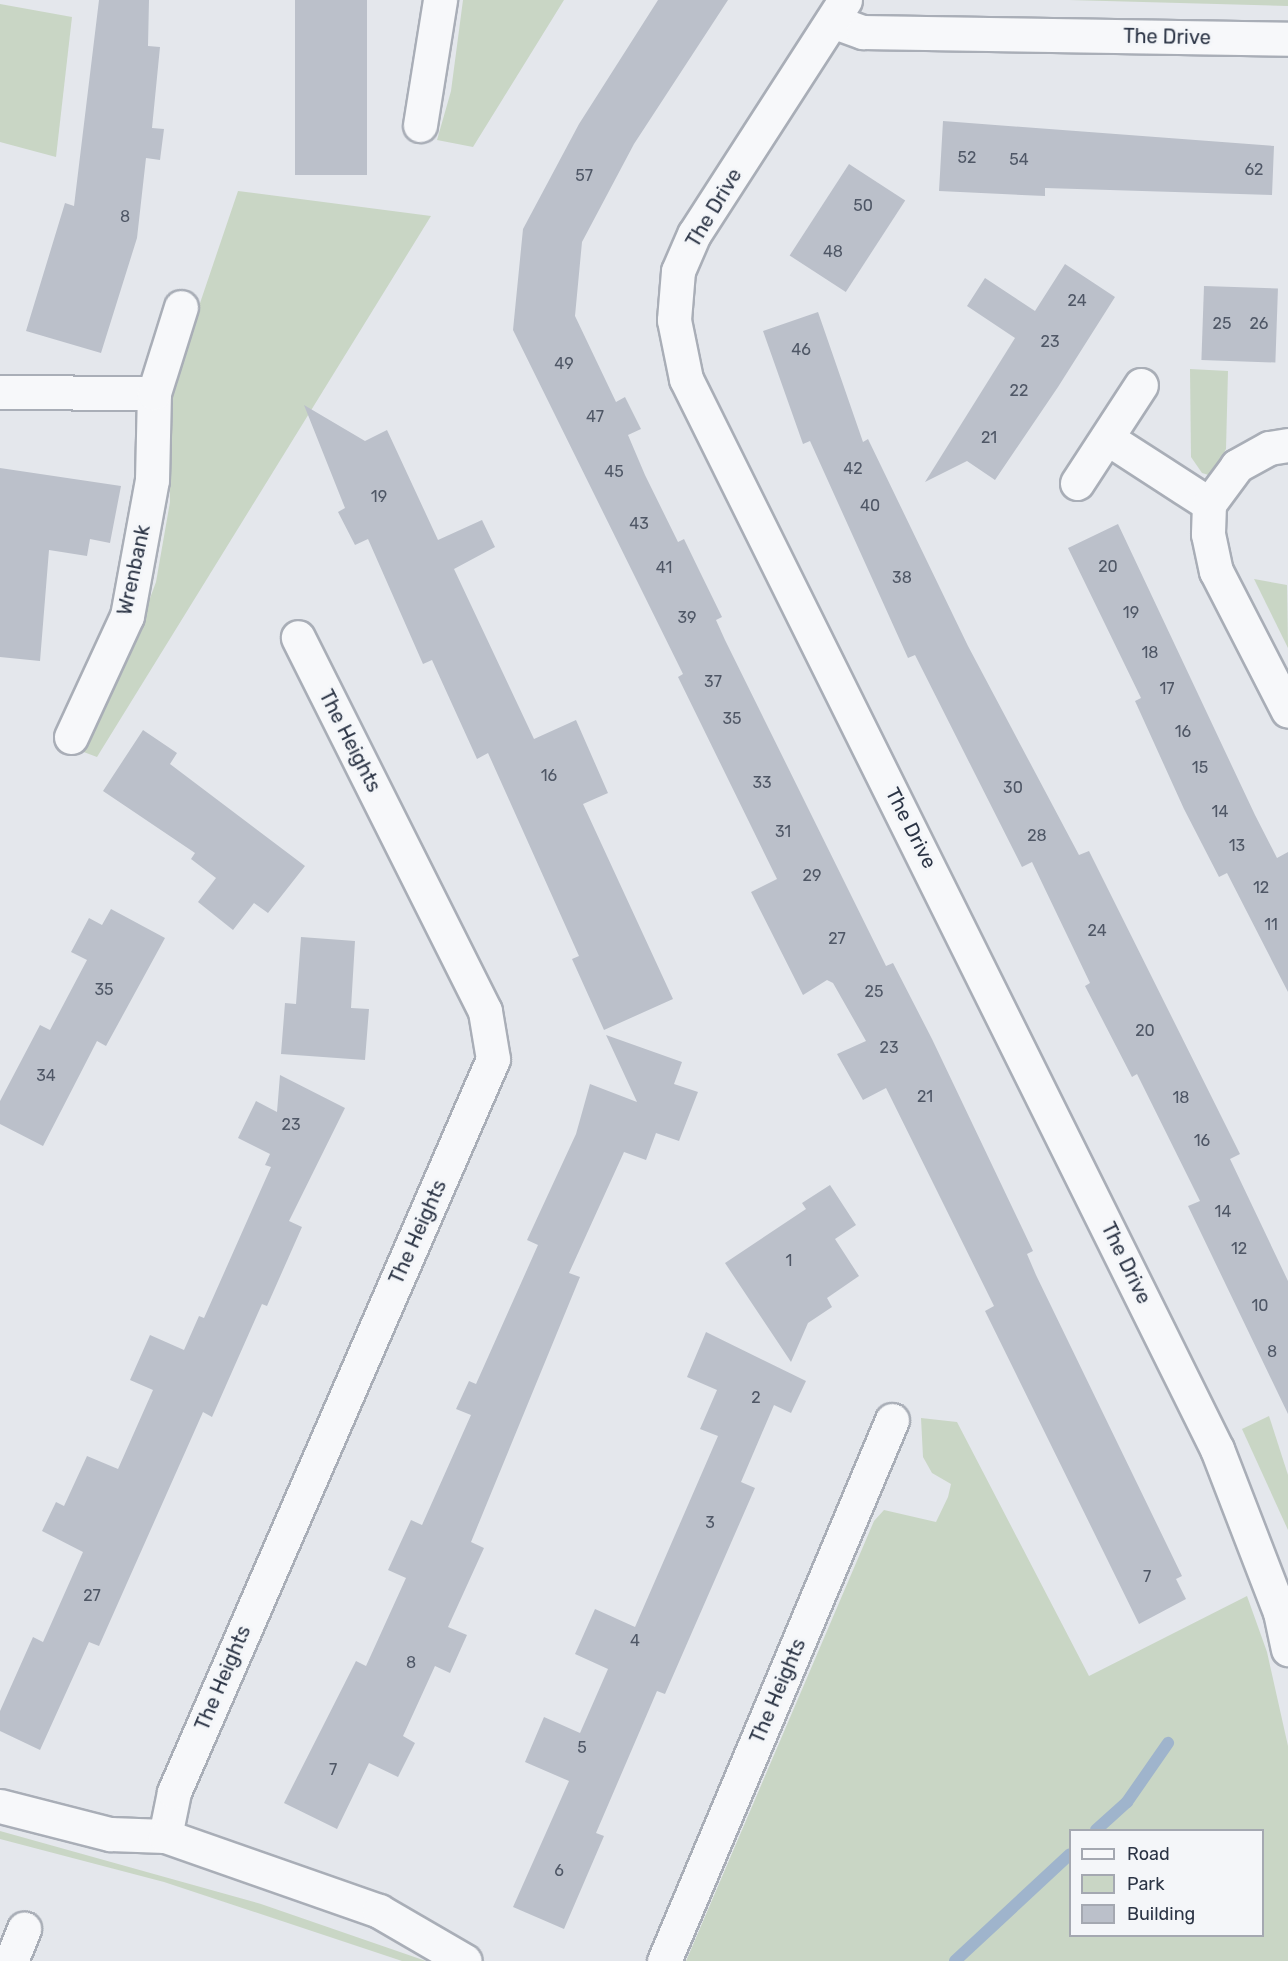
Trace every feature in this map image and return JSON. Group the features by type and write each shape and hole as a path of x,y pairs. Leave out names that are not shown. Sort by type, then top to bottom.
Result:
{"street":[{"path":"420,125 440,0"},
{"name":"The Drive","path":"1288,39 863,32 839,11 694,234 682,264 674,328 686,379 1217,1449 1284,1611 1288,1649"},
{"name":"Wrenbank","path":"70,737 127,616 152,480 154,393 181,307"},
{"path":"1077,483 1141,385"},
{"path":"0,392 154,393"},
{"path":"1107,438 1209,504"},
{"path":"1288,445 1269,448 1237,466 1209,504 1216,571 1288,711"},
{"name":"The Heights","path":"165,1836 174,1792 493,1059 485,1011 298,637"},
{"name":"The Heights","path":"664,1961 892,1420"},
{"path":"0,1806 110,1834 165,1836 379,1911 465,1961"},
{"path":"11,1961 24,1929"}],"green space":[{"path":"463,0 564,0 473,147 437,140 451,91"},
{"path":"1069,0 1288,0 1288,6"},
{"path":"0,4 72,17 56,157 0,142"},
{"path":"238,191 431,216 97,757 81,751 129,655 156,582 170,502 169,409 178,368"},
{"path":"1190,369 1228,371 1226,449 1212,476 1202,473 1191,457"},
{"path":"1254,579 1287,585 1288,648"},
{"path":"1269,1416 1288,1475 1288,1530 1242,1429"},
{"path":"921,1418 957,1422 1089,1676 1247,1596 1267,1652 1288,1746 1288,1961 686,1961 874,1521 884,1510 936,1522 948,1497 951,1484 932,1473 923,1457"},
{"path":"0,1831 261,1904 426,1961 402,1961 164,1882 0,1839"}],"building":[{"path":"99,0 149,0 148,46 160,47 152,128 164,129 160,160 146,158 137,238 101,353 26,331 65,203 74,206"},
{"path":"295,0 367,0 367,175 295,175"},
{"path":"658,0 728,0 634,144 582,242 575,316 616,402 625,397 641,429 628,435 645,475 678,542 684,539 722,617 716,620 725,640 886,966 893,963 932,1039 1033,1251 1027,1254 1036,1275 1182,1576 1176,1579 1186,1599 1139,1624 985,1311 994,1306 886,1088 863,1100 837,1054 866,1041 833,983 827,980 803,995 751,892 777,879 678,677 683,674 513,330 523,229 579,124"},
{"path":"943,121 1274,146 1272,195 1045,188 1045,196 939,191"},
{"path":"849,164 905,200 846,292 790,255"},
{"path":"1065,264 1115,297 1058,387 995,480 967,461 925,482 1015,338 967,306 985,278 1035,311"},
{"path":"1204,286 1278,289 1275,363 1201,360"},
{"path":"818,312 863,442 868,439 968,646 1079,855 1089,851 1240,1154 1230,1159 1288,1281 1288,1414 1188,1206 1200,1201 1137,1074 1132,1077 1085,986 1090,983 1032,862 1022,867 915,655 908,658 810,441 803,444 763,331"},
{"path":"304,405 365,441 387,430 438,540 482,520 495,547 454,569 534,739 576,720 608,793 583,804 673,999 604,1030 572,959 579,956 488,753 477,759 432,660 423,664 368,539 355,545 338,512 345,508"},
{"path":"0,468 121,486 110,543 90,539 87,556 49,550 40,661 0,657"},
{"path":"1118,524 1277,858 1288,852 1288,992 1227,873 1219,877 1184,809 1135,701 1141,698 1068,548"},
{"path":"143,730 177,753 170,764 305,866 268,913 254,903 233,930 198,902 216,878 191,859 195,853 103,791"},
{"path":"111,909 165,938 106,1046 97,1041 43,1146 0,1124 0,1101 40,1025 50,1030 87,960 71,952 89,918 102,925"},
{"path":"301,937 355,941 351,1008 369,1009 365,1060 281,1054 285,1003 296,1004"},
{"path":"606,1035 682,1062 674,1084 698,1092 679,1141 656,1133 646,1160 624,1152 569,1273 580,1277 471,1542 484,1548 448,1627 467,1635 450,1673 435,1666 403,1736 415,1743 398,1777 369,1763 337,1829 284,1803 356,1661 366,1666 406,1578 388,1570 411,1520 422,1525 471,1415 456,1409 469,1381 476,1384 538,1245 527,1240 576,1134 590,1084 637,1102"},
{"path":"280,1075 345,1108 289,1221 302,1227 267,1306 262,1304 212,1417 203,1412 99,1646 89,1642 40,1750 0,1731 0,1711 33,1637 43,1642 83,1552 42,1531 56,1502 64,1506 87,1456 118,1469 153,1390 130,1380 150,1335 184,1350 199,1316 204,1318 271,1167 265,1165 270,1154 238,1138 256,1101 277,1112"},
{"path":"830,1185 856,1225 835,1239 859,1276 827,1298 832,1307 808,1323 791,1362 725,1263 806,1209 802,1203"},
{"path":"706,1332 806,1381 791,1413 774,1405 741,1482 755,1488 665,1694 657,1691 596,1833 604,1836 564,1929 513,1907 569,1781 525,1762 544,1717 580,1733 608,1669 575,1654 595,1609 635,1627 718,1436 700,1429 717,1390 687,1377"}],"waterway":[{"path":"1097,1829 1127,1802 1168,1743"},
{"path":"955,1961 1069,1855"}]}
